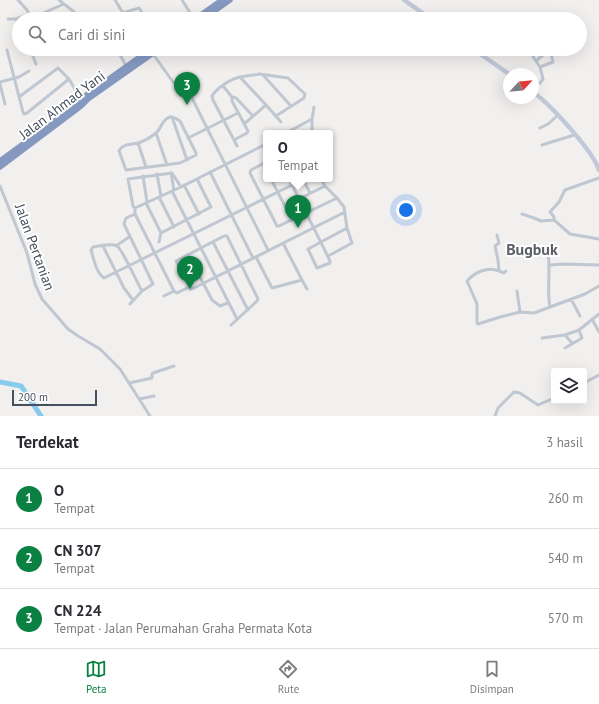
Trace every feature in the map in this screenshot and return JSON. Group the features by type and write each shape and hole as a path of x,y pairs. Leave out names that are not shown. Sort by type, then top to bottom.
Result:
{"highway":[{"path":"205,12 222,0"},
{"path":"213,12 230,0"},
{"name":"Jalan Ahmad Yani","path":"0,167 80,103 144,56"},
{"path":"87,98 126,66 140,59"},
{"path":"0,161 80,103"}],"street":[{"path":"18,0 28,12"},
{"path":"60,0 74,12"},
{"path":"115,0 122,12"},
{"path":"182,0 190,12"},
{"path":"404,0 421,12"},
{"path":"47,12 64,4"},
{"path":"126,12 139,8 142,12"},
{"path":"7,50 24,114 69,79"},
{"path":"33,56 36,64"},
{"path":"121,56 126,66"},
{"path":"155,56 173,82 189,93 268,250"},
{"path":"484,56 503,70"},
{"path":"534,56 540,68 543,80 539,84"},
{"path":"536,61 542,56"},
{"path":"540,68 553,62 552,56"},
{"path":"19,97 57,68 69,79 77,93 80,103"},
{"path":"5,104 0,83 23,75 29,71"},
{"path":"263,75 291,106"},
{"path":"237,146 212,96 223,86 240,77 263,75 288,78 305,94 305,97 276,116"},
{"path":"240,77 281,122"},
{"path":"223,86 232,97 235,97 253,116"},
{"path":"232,97 232,101 248,132 234,140"},
{"path":"539,97 558,115 594,159 599,170"},
{"path":"244,124 266,105"},
{"path":"312,130 314,107"},
{"path":"188,138 238,113"},
{"path":"540,128 548,124 558,115"},
{"path":"172,117 187,160"},
{"path":"172,117 180,121 196,154 180,163 126,170 119,151 120,149 128,144 138,143 156,133 163,121 168,118 172,117"},
{"path":"292,130 312,119"},
{"path":"156,133 167,165"},
{"path":"542,145 574,135"},
{"path":"138,143 146,167"},
{"path":"135,208 173,191 263,145"},
{"path":"594,159 599,156"},
{"path":"263,163 250,170 250,173 277,226 337,198"},
{"path":"210,172 254,258 272,288 302,280"},
{"path":"174,291 135,214 128,179 171,173 183,186 200,214"},
{"path":"171,173 173,191 237,319"},
{"path":"157,174 160,197 174,227"},
{"path":"142,176 147,203 161,233 159,242"},
{"path":"161,233 211,207 197,178"},
{"path":"599,178 565,190 560,200 551,211 554,220 566,232 572,235 599,239"},
{"path":"273,182 292,220"},
{"path":"290,182 306,213 314,228 321,242 328,256 330,262 318,268 316,267 307,249 321,242 347,228"},
{"path":"304,182 310,193"},
{"path":"323,182 325,186 342,203 347,228 352,243 328,256"},
{"path":"130,237 116,246 94,246 92,248 96,267 103,278 116,273 231,214 292,185"},
{"name":"Jalan Pertanian","path":"0,186 27,253 35,284 42,299 68,329 102,351 121,371 150,416"},
{"path":"299,199 325,186"},
{"path":"164,296 174,291 177,293 203,283 345,212"},
{"path":"130,304 142,291 153,284 124,226 124,220 135,214"},
{"path":"522,214 539,221 554,220"},
{"path":"497,235 499,243 495,245 495,247 499,271"},
{"path":"189,288 176,262 177,260 226,236 258,299 231,325"},
{"path":"213,242 248,310"},
{"path":"284,243 307,289"},
{"path":"103,246 125,291 133,300"},
{"path":"116,246 119,248 142,291"},
{"path":"547,247 550,265 550,307"},
{"path":"188,254 213,301 220,306 228,302"},
{"path":"550,265 599,265"},
{"path":"506,271 504,273 492,269 484,270 467,280 477,304 477,324 520,312 533,314 585,294 599,286"},
{"path":"517,291 520,312"},
{"path":"571,299 580,316"},
{"path":"542,338 565,335 579,330 599,314"},
{"path":"592,319 599,332"},
{"path":"565,348 582,338 579,330"},
{"path":"565,335 572,343"},
{"path":"129,383 149,380 152,378 153,373 174,366"},
{"path":"587,381 599,375"},
{"path":"495,416 498,408 514,392 520,393 538,405 551,399"},
{"path":"139,399 154,396"}],"waterway":[{"path":"0,382 21,386 41,416"}],"place":[{"name":"CN 224","path":"187,105"},
{"name":"O","path":"298,228"},
{"name":"CN 307","path":"190,289"}],"district":[{"name":"Bugbuk","path":"532,249"}]}
